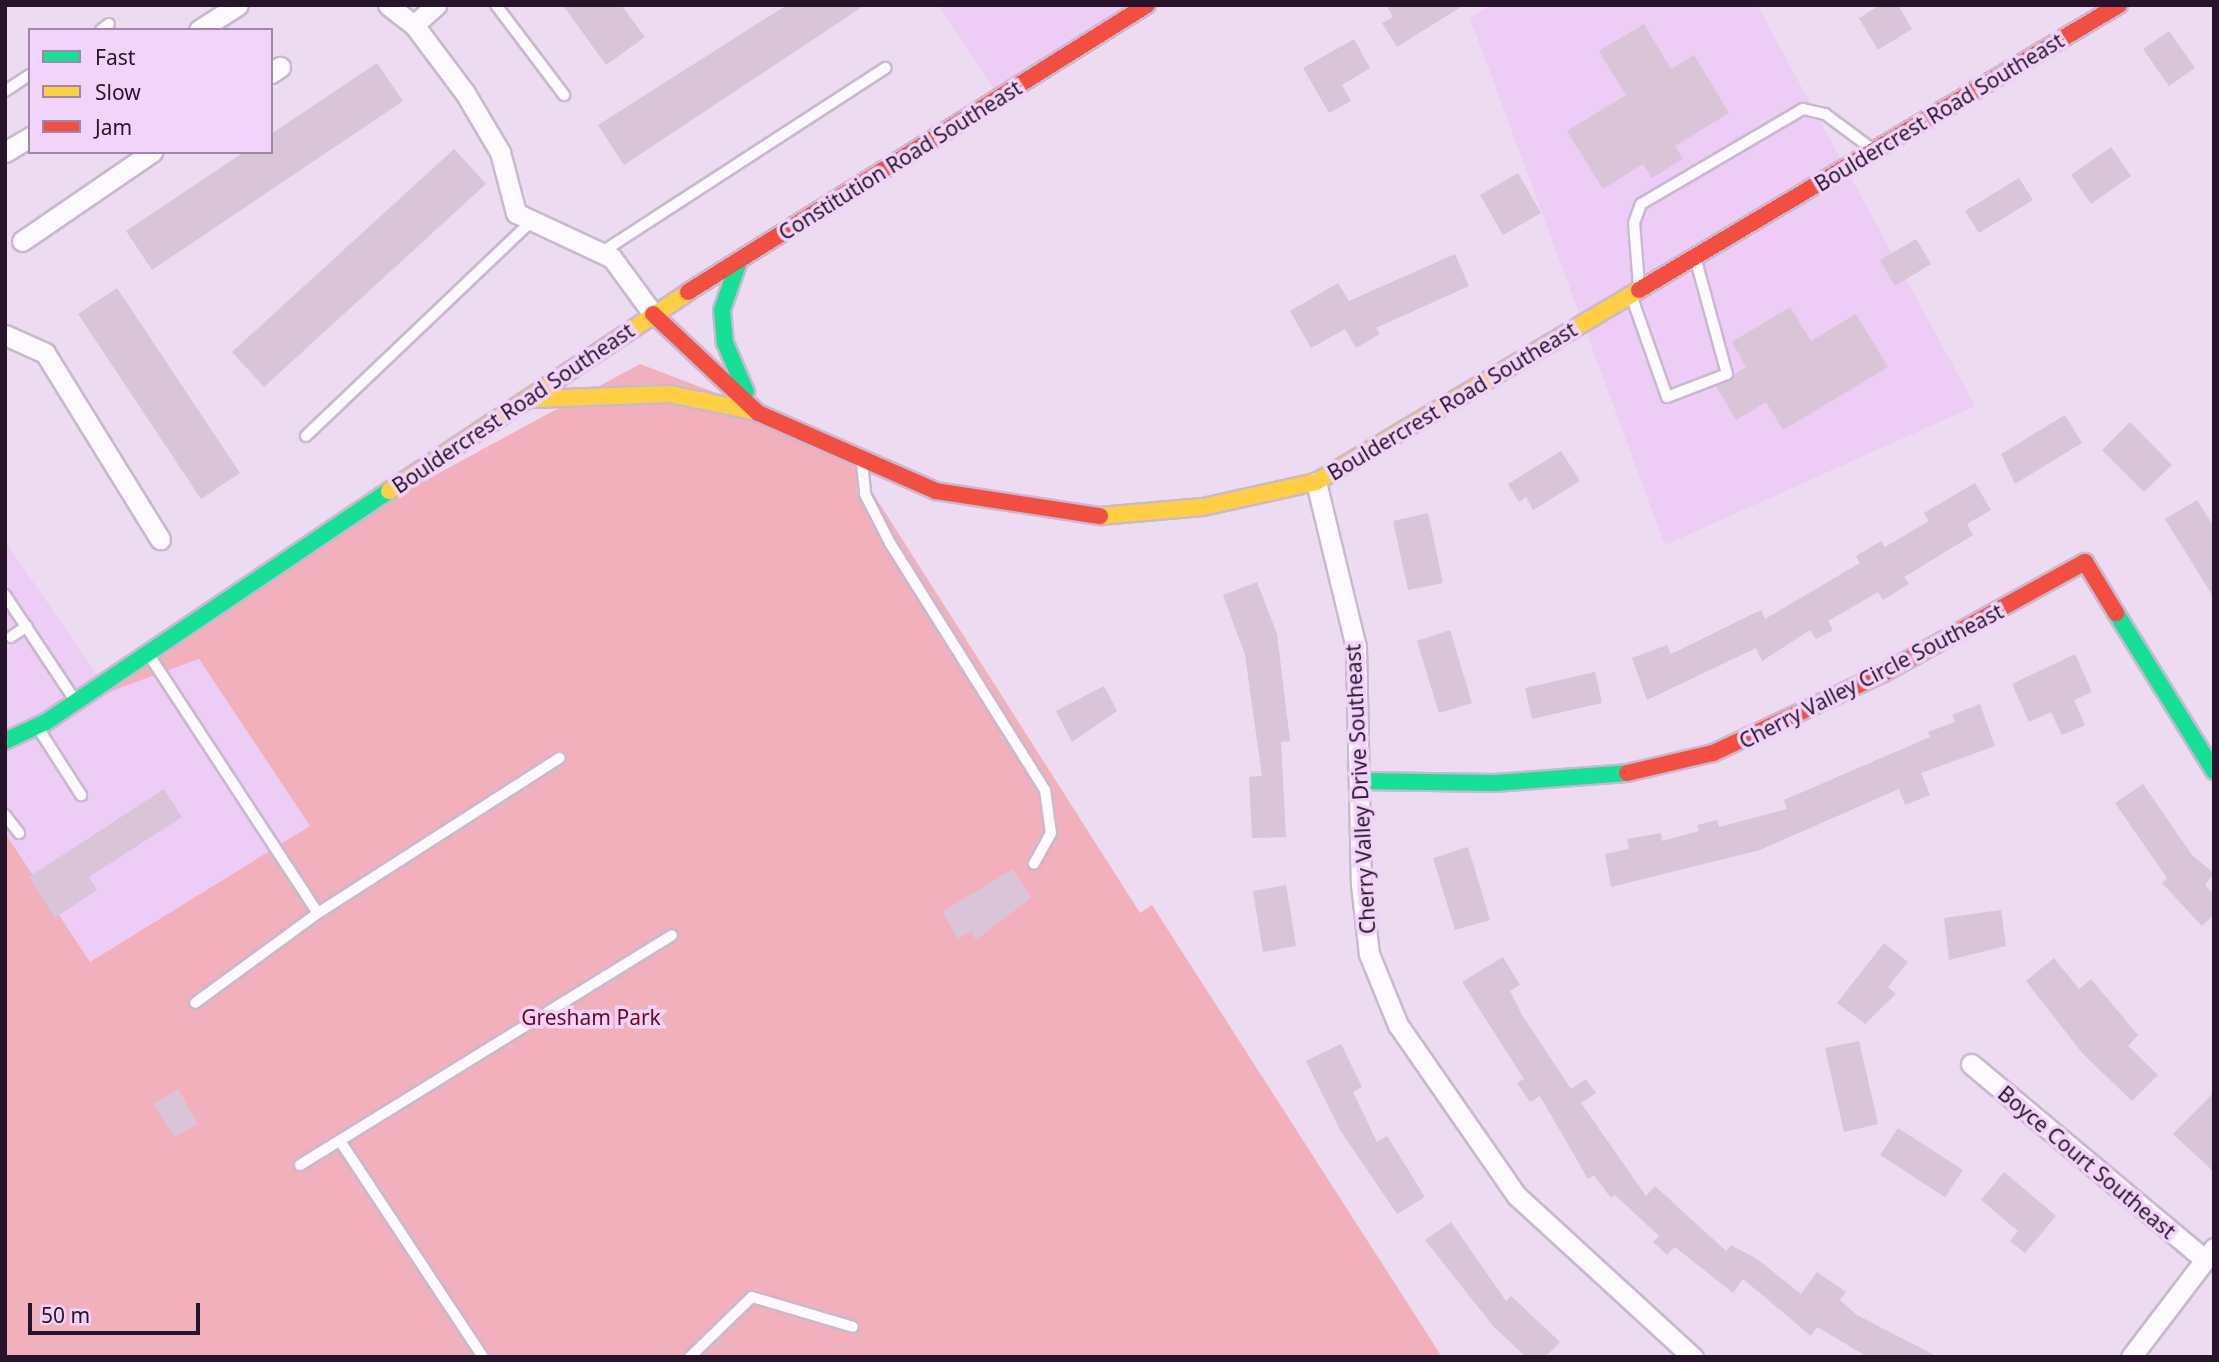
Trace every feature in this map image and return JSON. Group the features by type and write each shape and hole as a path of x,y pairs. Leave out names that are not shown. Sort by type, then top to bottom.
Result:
{"street":[{"path":"200,28 212,11 238,5"},
{"path":"388,5 414,25 500,152 516,213 530,223 610,258 653,314"},
{"path":"414,25 436,5"},
{"name":"Constitution Road Southeast","path":"653,314 1147,5"},
{"name":"Bouldercrest Road Southeast","path":"5,741 37,726 76,702 653,314 758,413 936,491 1096,516 1203,507 1315,482 2119,5"},
{"path":"22,241 149,154"},
{"path":"738,261 722,310 725,343 758,413"},
{"path":"5,335 45,353 160,539"},
{"path":"523,401 589,392 670,394 758,413"},
{"name":"Cherry Valley Drive Southeast","path":"1315,482 1356,647 1369,954 1398,1025 1517,1195 1693,1357"},
{"name":"Cherry Valley Circle Southeast","path":"1361,781 1495,783 1643,772 1713,753 1882,674 2085,562 2214,771"},
{"name":"Boyce Court Southeast","path":"1971,1064 2209,1254"},
{"path":"2131,1357 2209,1254"}],"lane":[{"path":"496,5 564,95"},
{"path":"610,258 885,68"},
{"path":"5,91 28,76"},
{"path":"1695,257 1727,374 1667,397 1635,293 1634,223 1641,204 1802,109 1825,114 1875,150"},
{"path":"306,436 530,223"},
{"path":"862,459 865,494 890,543 1045,790 1051,833 1034,864"},
{"path":"5,595 76,702"},
{"path":"11,637 27,626"},
{"path":"148,654 318,913"},
{"path":"37,726 81,795"},
{"path":"195,1003 318,913 559,758"},
{"path":"5,815 19,833"},
{"path":"300,1165 672,935"},
{"path":"340,1141 484,1357"},
{"path":"690,1357 752,1297 853,1327"}],"shaded area":[{"path":"938,5 1149,5 1001,99"},
{"path":"1491,5 1757,5 1975,406 1665,545 1470,18"},
{"path":"5,541 109,692 199,659 310,826 90,962 5,833"}],"green space":[{"name":"Gresham Park","path":"640,364 839,440 1140,913 1152,905 1442,1357 5,1357 5,833 90,962 310,826 199,659 109,692 367,512"}],"building":[{"path":"563,5 621,5 645,37 606,65"},
{"path":"787,5 865,5 624,165 598,125"},
{"path":"1386,5 1464,5 1397,47 1382,23 1393,17"},
{"path":"1880,5 1898,5 1912,29 1878,50 1859,18"},
{"path":"1644,24 1671,69 1694,55 1729,113 1675,146 1683,159 1652,178 1643,164 1603,189 1567,131 1626,95 1599,51"},
{"path":"2169,31 2195,68 2169,86 2143,49"},
{"path":"1354,39 1370,68 1342,85 1351,101 1329,113 1303,68"},
{"path":"377,63 403,101 152,270 126,231 241,154 273,154 273,133"},
{"path":"2111,147 2131,176 2091,204 2071,175"},
{"path":"454,149 486,184 264,387 232,352"},
{"path":"1518,173 1541,213 1503,235 1480,195"},
{"path":"2019,178 2033,200 1979,233 1965,211"},
{"path":"1916,239 1931,264 1895,286 1880,260"},
{"path":"1455,254 1469,286 1376,328 1380,334 1356,348 1345,329 1311,348 1290,311 1338,283 1349,301"},
{"path":"117,288 240,473 201,499 78,314"},
{"path":"1790,307 1811,341 1856,314 1888,367 1783,430 1766,402 1736,420 1716,386 1746,367 1732,342"},
{"path":"2065,415 2082,443 2015,484 2001,454"},
{"path":"2130,422 2172,465 2144,492 2102,450"},
{"path":"1561,451 1580,481 1533,510 1526,497 1519,502 1508,484"},
{"path":"1975,483 1991,510 1967,524 1973,535 1904,577 1909,584 1883,600 1878,592 1828,621 1833,630 1816,639 1810,630 1762,661 1756,648 1647,700 1632,658 1667,645 1671,654 1761,610 1765,619 1860,563 1856,556 1881,541 1885,547 1929,521 1924,513"},
{"path":"2197,500 2214,527 2214,598 2165,519"},
{"path":"1428,513 1443,583 1408,590 1393,521"},
{"path":"1257,582 1277,634 1290,741 1281,742 1286,837 1252,838 1249,777 1262,776 1245,655 1223,595"},
{"path":"1450,630 1472,703 1439,713 1417,641"},
{"path":"2075,654 2092,692 2074,700 2085,725 2062,735 2051,712 2029,722 2012,684"},
{"path":"1595,672 1602,703 1532,719 1525,688"},
{"path":"1104,686 1117,711 1072,742 1056,711"},
{"path":"1980,704 1995,746 1921,773 1930,795 1905,805 1899,789 1760,850 1611,887 1605,854 1629,849 1627,839 1661,833 1662,841 1699,831 1697,825 1717,820 1719,827 1787,809 1784,800 1930,737 1928,732 1955,722 1952,715"},
{"path":"2143,784 2192,855 2214,873 2205,885 2214,895 2214,915 2202,926 2162,883 2167,878 2115,803"},
{"path":"164,789 182,817 89,877 97,890 55,918 29,877"},
{"path":"1468,847 1490,920 1455,930 1433,858"},
{"path":"1013,869 1031,898 976,940 971,931 958,939 942,912"},
{"path":"1286,885 1296,946 1263,952 1253,891"},
{"path":"2001,910 2006,946 1949,960 1944,918"},
{"path":"1884,943 1908,962 1888,987 1896,994 1865,1024 1837,1003"},
{"path":"1503,957 1520,985 1510,991 1522,1015 1571,1089 1586,1079 1596,1093 1581,1103 1646,1196 1655,1186 1726,1251 1731,1245 1757,1259 1801,1294 1817,1272 1846,1292 1840,1300 1857,1315 1938,1357 1868,1357 1817,1327 1811,1336 1743,1279 1733,1293 1675,1247 1667,1255 1653,1242 1659,1236 1615,1195 1611,1198 1594,1175 1588,1179 1540,1096 1530,1102 1517,1083 1524,1079 1462,982"},
{"path":"2054,958 2079,989 2091,979 2138,1035 2128,1046 2158,1075 2132,1101 2083,1054 2026,981"},
{"path":"1859,1041 1878,1124 1844,1132 1825,1048"},
{"path":"1341,1044 1362,1087 1353,1092 1377,1142 1387,1136 1425,1197 1397,1214 1340,1130 1306,1061"},
{"path":"178,1089 198,1124 174,1137 154,1104"},
{"path":"2214,1092 2214,1172 2173,1134"},
{"path":"1898,1128 1963,1170 1945,1197 1880,1155"},
{"path":"2004,1172 2056,1216 2025,1253 2010,1241 2018,1231 1981,1200"},
{"path":"1451,1222 1506,1301 1511,1296 1560,1342 1545,1357 1526,1357 1493,1326 1425,1240"}],"traffic: fast":[{"path":"739,261 722,310 725,343 746,392"},
{"path":"5,741 46,722 389,491"},
{"path":"2116,613 2214,771"},
{"path":"1361,781 1495,783 1627,773"}],"traffic: slow":[{"path":"1100,516 1203,507 1316,482 1639,290"},
{"path":"389,491 688,292"},
{"path":"533,399 670,394 752,411"}],"traffic: jam":[{"path":"688,292 1147,5"},
{"path":"1639,290 2119,5"},
{"path":"653,314 758,413 936,491 1100,516"},
{"path":"1627,773 1713,753 1882,674 2085,562 2116,613"}]}
